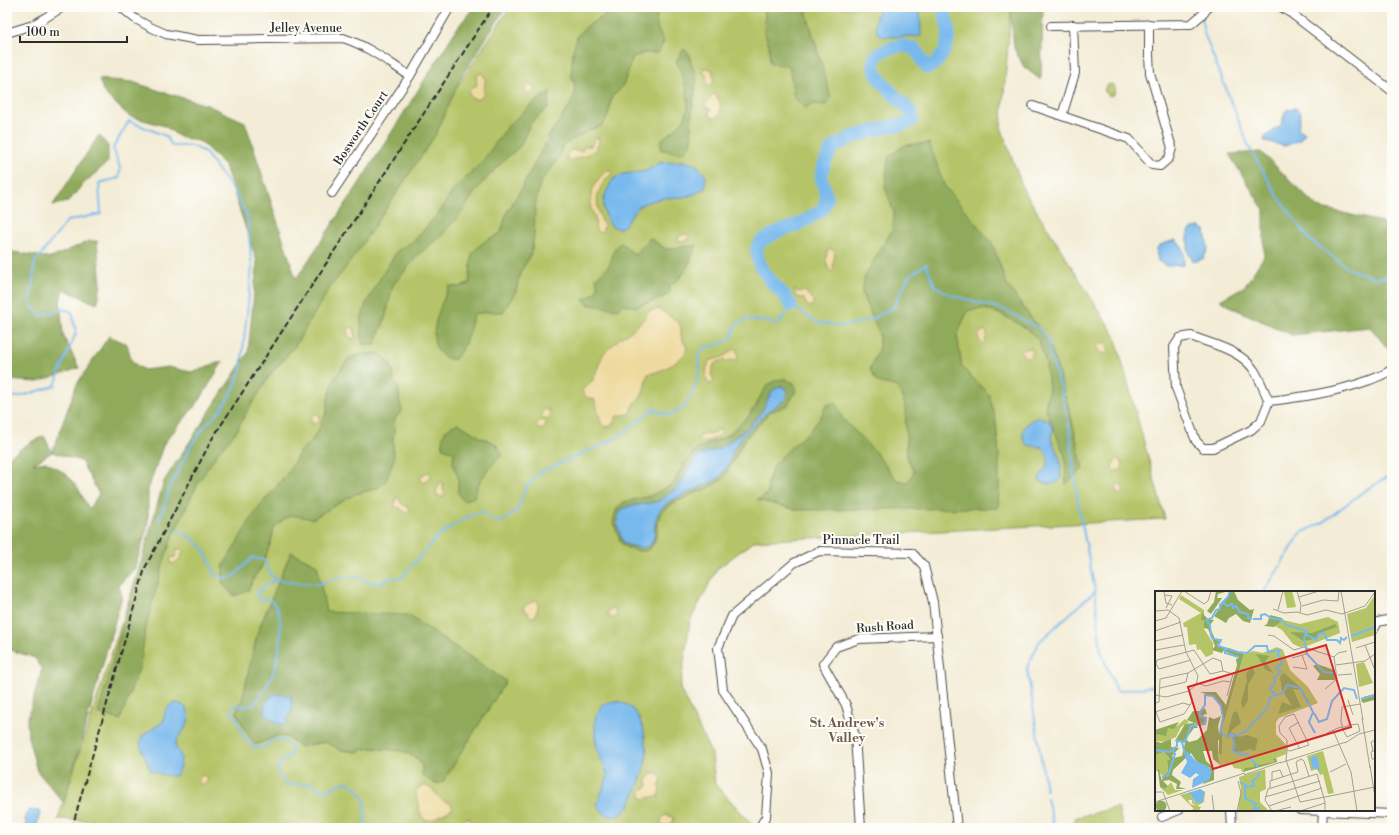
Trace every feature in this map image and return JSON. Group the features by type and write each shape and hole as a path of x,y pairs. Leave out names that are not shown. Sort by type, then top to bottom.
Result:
{"street":[{"path":"7,33 33,25 63,7"},
{"name":"Jelley Avenue","path":"120,7 134,18 166,34 198,40 343,38 376,54 410,76"},
{"path":"410,76 450,7"},
{"path":"1051,26 1191,24 1204,13 1208,7"},
{"path":"1281,7 1392,91"},
{"path":"1033,106 1129,139 1152,165 1160,166 1169,158 1172,148 1150,73 1149,24"},
{"path":"1062,116 1075,73 1073,25"},
{"name":"Bosworth Court","path":"332,193 410,76"},
{"path":"1191,336 1230,351 1243,359 1253,369 1269,401 1261,421 1251,430 1213,448 1203,448 1196,441 1176,388 1174,347 1180,338 1191,336"},
{"path":"1269,401 1314,396 1354,386 1381,376 1392,370"},
{"name":"Pinnacle Trail","path":"759,828 766,817 769,773 762,749 723,690 718,648 732,616 794,563 819,551 912,553 924,566 933,602 957,828"},
{"path":"1375,627 1378,622 1387,620 1392,621"},
{"name":"Rush Road","path":"861,828 855,736 846,705 823,664 836,647 859,639 937,636"},
{"path":"1162,817 1177,811"},
{"path":"1231,811 1232,828"},
{"path":"1322,828 1323,811"},
{"path":"1340,811 1392,814"}],"green space":[{"path":"474,7 506,7 460,79 436,134 355,255 329,289 295,346 271,374 246,413 236,432 219,451 198,483 173,535 163,564 146,627 140,666 120,720 98,713 164,481 248,353 257,262 225,166 201,142 178,136 165,126 129,116 104,93 99,79 133,82 207,105 245,122 296,279 357,187 458,27"},
{"path":"510,7 1010,7 1011,10 1001,127 1023,189 1115,336 1165,519 754,541 717,569 690,621 680,689 712,755 715,784 753,825 751,828 184,828 183,826 58,819 140,566"},
{"path":"631,7 656,7 657,28 664,42 658,53 645,53 633,57 626,79 617,93 612,96 608,116 602,126 590,130 563,145 558,159 540,183 535,207 534,236 531,254 520,273 516,291 503,312 474,314 467,338 458,355 454,360 444,357 437,349 434,332 439,312 449,286 459,287 469,284 472,253 485,241 501,233 507,212 547,141 552,142 547,138 569,107 575,94 574,83 571,76 573,51 577,36 587,26 611,12 630,16"},
{"path":"763,7 805,7 831,98 827,105 813,104 804,108 794,97 789,66 770,64 769,45 764,31 765,15"},
{"path":"1010,7 1043,7 1041,80 1024,67 1014,48"},
{"path":"684,49 690,55 691,64 697,77 692,110 691,144 683,153 661,150 661,140 679,125 687,113 688,98 682,74 676,61"},
{"path":"1110,84 1114,86 1116,90 1114,94 1110,96 1106,94 1104,90 1106,86"},
{"path":"550,91 548,108 530,124 521,145 498,166 477,189 462,212 441,236 420,253 393,285 385,319 375,345 362,344 361,320 366,304 397,251 415,240 440,211 454,189 481,163 508,126 531,105"},
{"path":"99,135 108,146 108,162 83,184 68,202 53,205"},
{"path":"929,143 944,185 992,243 1007,285 1049,342 1071,416 1083,469 1066,484 1065,456 1045,407 1049,389 1046,364 1039,341 1026,328 1002,315 985,309 968,310 957,335 962,367 989,394 996,421 999,456 998,508 797,510 757,500 768,494 768,481 772,470 779,460 814,426 826,405 836,403 843,419 875,452 897,480 908,482 914,472 907,457 905,405 898,387 877,382 870,369 879,348 879,333 862,294 864,279 893,229 894,213 885,187 888,157 905,145"},
{"path":"1261,152 1318,207 1381,222 1392,235 1392,340 1388,349 1370,327 1292,335 1233,308 1220,300 1245,286 1264,256 1264,210 1229,154"},
{"path":"650,238 666,249 697,245 683,274 675,283 669,286 670,292 658,300 636,307 622,304 618,309 590,305 583,300 594,294 598,287 596,278 610,263 613,252 617,246 621,243 634,255"},
{"path":"89,241 97,241 101,285 97,304 63,289 60,301 63,335 79,368 38,382 7,380 7,251 51,258"},
{"path":"109,336 127,344 132,362 144,370 168,367 191,372 223,361 200,400 164,443 148,489 148,525 135,568 119,585 122,596 64,803 37,771 28,737 27,721 42,669 35,658 7,649 7,458 31,442 44,436 52,452 77,384","holes":["52,452 81,461 99,494 89,509 78,488 65,473 46,462 33,464"]},
{"path":"379,353 389,362 392,369 394,382 399,388 399,399 402,411 395,419 393,443 394,459 386,481 378,488 355,494 312,519 292,515 283,520 274,528 271,542 261,568 255,576 248,591 234,596 222,583 224,565 249,522 260,506 289,471 300,451 312,440 320,427 327,411 328,399 334,380 348,359 357,355"},
{"path":"784,379 794,383 796,391 788,405 770,412 745,439 724,478 707,489 672,504 663,512 657,524 655,540 650,549 646,551 638,551 627,548 621,543 613,522 617,508 624,502 650,496 673,484 685,462 696,450 729,434 750,415 767,386 776,380"},
{"path":"458,423 480,437 495,443 503,454 485,474 476,490 474,497 463,501 458,493 458,477 453,463 454,452 443,448 443,435 450,427"},
{"path":"291,552 317,565 326,612 408,615 506,681 443,782 435,784 422,775 422,766 418,759 402,751 373,748 357,752 341,750 325,742 300,747 287,737 277,736 255,745 246,732 236,711 242,700 258,631"},
{"path":"1118,807 1123,828 1076,828 1074,818"}],"sand":[{"path":"703,68 712,70 714,79 711,86 706,83 707,79"},
{"path":"481,73 485,77 484,94 479,99 473,99 469,94 469,90 477,85 476,76"},
{"path":"528,85 532,85 534,89 532,93 528,93 526,91 526,87"},
{"path":"713,94 718,97 720,105 720,114 714,118 711,117 709,113 711,109 705,105 710,100 710,96"},
{"path":"595,138 599,138 598,144 592,152 568,161 567,160 567,154 571,150 582,151 584,146 591,146"},
{"path":"608,170 612,170 612,173 599,192 597,204 604,226 602,232 598,232 590,203 594,187 600,177"},
{"path":"686,234 689,236 688,241 678,241 679,236"},
{"path":"830,249 835,251 833,265 834,269 831,272 826,258 828,250"},
{"path":"795,289 798,292 804,291 814,300 812,306 810,307 807,305 804,299 795,296"},
{"path":"659,309 677,321 681,327 681,337 687,348 685,353 671,366 648,374 642,394 638,401 634,403 629,414 617,416 612,425 606,427 602,425 594,399 586,397 582,391 593,380 603,354 644,319 649,311"},
{"path":"351,327 354,328 356,337 352,339 347,333 348,329"},
{"path":"985,330 987,333 985,343 983,344 979,340 978,336"},
{"path":"1101,343 1105,343 1107,344 1107,352 1101,353 1098,350 1098,346"},
{"path":"1030,348 1033,350 1030,357 1027,358 1023,356 1021,350"},
{"path":"734,349 737,350 737,360 720,361 714,364 711,374 714,381 711,384 707,382 706,371 709,361 723,357"},
{"path":"544,410 548,410 550,414 548,418 544,418 542,416 542,412"},
{"path":"319,414 320,419 318,423 311,423 311,416"},
{"path":"541,420 546,425 541,430 536,425"},
{"path":"717,430 721,430 722,432 718,437 711,440 698,440 699,437 707,433 714,434"},
{"path":"1116,459 1120,460 1123,465 1121,470 1112,470"},
{"path":"428,472 430,473 430,478 427,479 425,483 421,482 420,478"},
{"path":"440,482 443,483 445,494 443,497 438,496 436,492"},
{"path":"1118,484 1121,485 1123,489 1122,495 1118,494 1115,488"},
{"path":"396,497 398,497 401,503 409,508 410,513 406,513 400,508 394,507"},
{"path":"177,549 182,549 182,556 179,560 171,564 170,558 175,557"},
{"path":"536,600 538,601 538,607 535,617 530,617 528,612 523,609 524,606"},
{"path":"612,608 615,609 617,617 613,618 608,616 607,614"},
{"path":"651,773 657,773 662,779 659,797 645,799 641,797 641,792 648,786 647,781"},
{"path":"201,776 205,776 207,780 205,784 201,784 199,782 199,778"},
{"path":"425,786 432,790 442,800 451,804 453,807 452,809 432,820 425,820 420,812 416,794 418,788"},
{"path":"666,815 673,817 674,820 670,825 661,825 663,817"},
{"path":"466,818 469,818 475,828 468,828 464,821"}],"water":[{"path":"879,7 920,7 921,36 883,37 877,33 875,24"},
{"path":"1296,108 1301,113 1298,128 1305,133 1300,140 1285,146 1264,141 1265,137 1282,124 1286,110"},
{"path":"684,161 697,165 706,176 705,188 695,194 685,197 663,198 642,204 633,213 624,226 619,229 610,225 605,212 604,202 606,192 613,179 624,174 646,171 659,163"},
{"path":"1200,227 1205,230 1208,248 1204,258 1194,262 1188,253 1188,232 1193,228"},
{"path":"1175,240 1181,245 1184,254 1184,265 1166,266 1158,261 1156,249 1160,245"},
{"path":"780,386 785,388 787,391 785,400 768,411 741,438 722,474 714,481 670,501 659,511 655,524 654,538 650,546 641,548 628,545 623,542 617,520 621,510 629,506 659,501 676,489 698,456 721,448 748,428 761,413 772,391"},
{"path":"1038,417 1048,419 1053,429 1051,439 1060,458 1061,479 1053,484 1040,481 1040,476 1046,468 1048,462 1045,451 1042,447 1027,445 1023,437 1025,426"},
{"path":"279,694 291,696 292,710 287,719 287,723 278,724 265,715 265,704 272,695"},
{"path":"615,701 628,705 636,714 644,731 647,753 642,776 628,807 620,815 609,816 599,808 597,804 608,776 597,749 595,718 603,704"},
{"path":"176,703 186,708 189,719 175,746 181,757 177,775 167,776 150,770 140,744 142,736 164,721 166,709"},
{"path":"28,810 39,811 40,813 36,828 26,828 25,816"}],"waterway":[{"path":"791,305 760,266 757,255 757,247 761,241 779,231 795,226 823,209 827,198 821,176 825,162 832,148 852,137 912,121 912,113 879,78 874,66 875,57 883,51 901,45 915,49 928,68 933,65 941,57 949,34 944,7"},
{"path":"1199,7 1200,13"},
{"path":"1201,17 1204,33 1249,147 1278,197 1310,240 1349,269 1376,278 1392,276"},
{"path":"7,396 18,397 55,386 76,333 72,312 63,309 40,316 30,303 35,262 67,221 101,214 99,183 119,178 120,168 113,148 129,121 166,136 172,146 192,146 205,152 233,190 247,215 252,268 241,368 235,386 221,410 205,426 190,447 170,487 159,521"},
{"path":"177,530 198,543 205,553 215,575 225,578 233,577 253,557 265,561 270,574 277,580 298,583 319,584 345,576 381,583 391,578 401,578 437,537 463,519 482,511 491,519 502,522 517,510 526,487 539,473 617,438 653,409 668,415 683,408 693,392 700,371 698,355 705,347 730,340 737,323 747,319 779,324 791,305 816,322 840,326 867,321 893,308 909,276 926,264 935,286 951,295 1006,310 1040,329 1049,342 1050,354 1062,391 1070,430 1079,508 1095,591 1039,642 1027,668 1046,790"},
{"path":"1265,591 1301,533 1322,523 1360,494 1392,474"},
{"path":"277,580 268,583 257,593 258,599 271,601 276,607 279,615 279,650 274,671 268,684 254,704 249,706 233,706 231,712 237,719 244,737 253,747 265,747 271,741 278,740 283,740 290,746 292,749 290,757 283,760 277,767 280,777 288,784 295,785 307,783 320,789 329,790 345,782 356,787 361,793 365,803 365,828"},
{"path":"1095,591 1101,652 1117,691 1155,686"},
{"path":"1047,798 1054,828"}],"railway":[{"path":"72,828 145,568 212,439 493,7"}],"district":[{"name":"St. Andrew's Valley","path":"847,730"}]}
